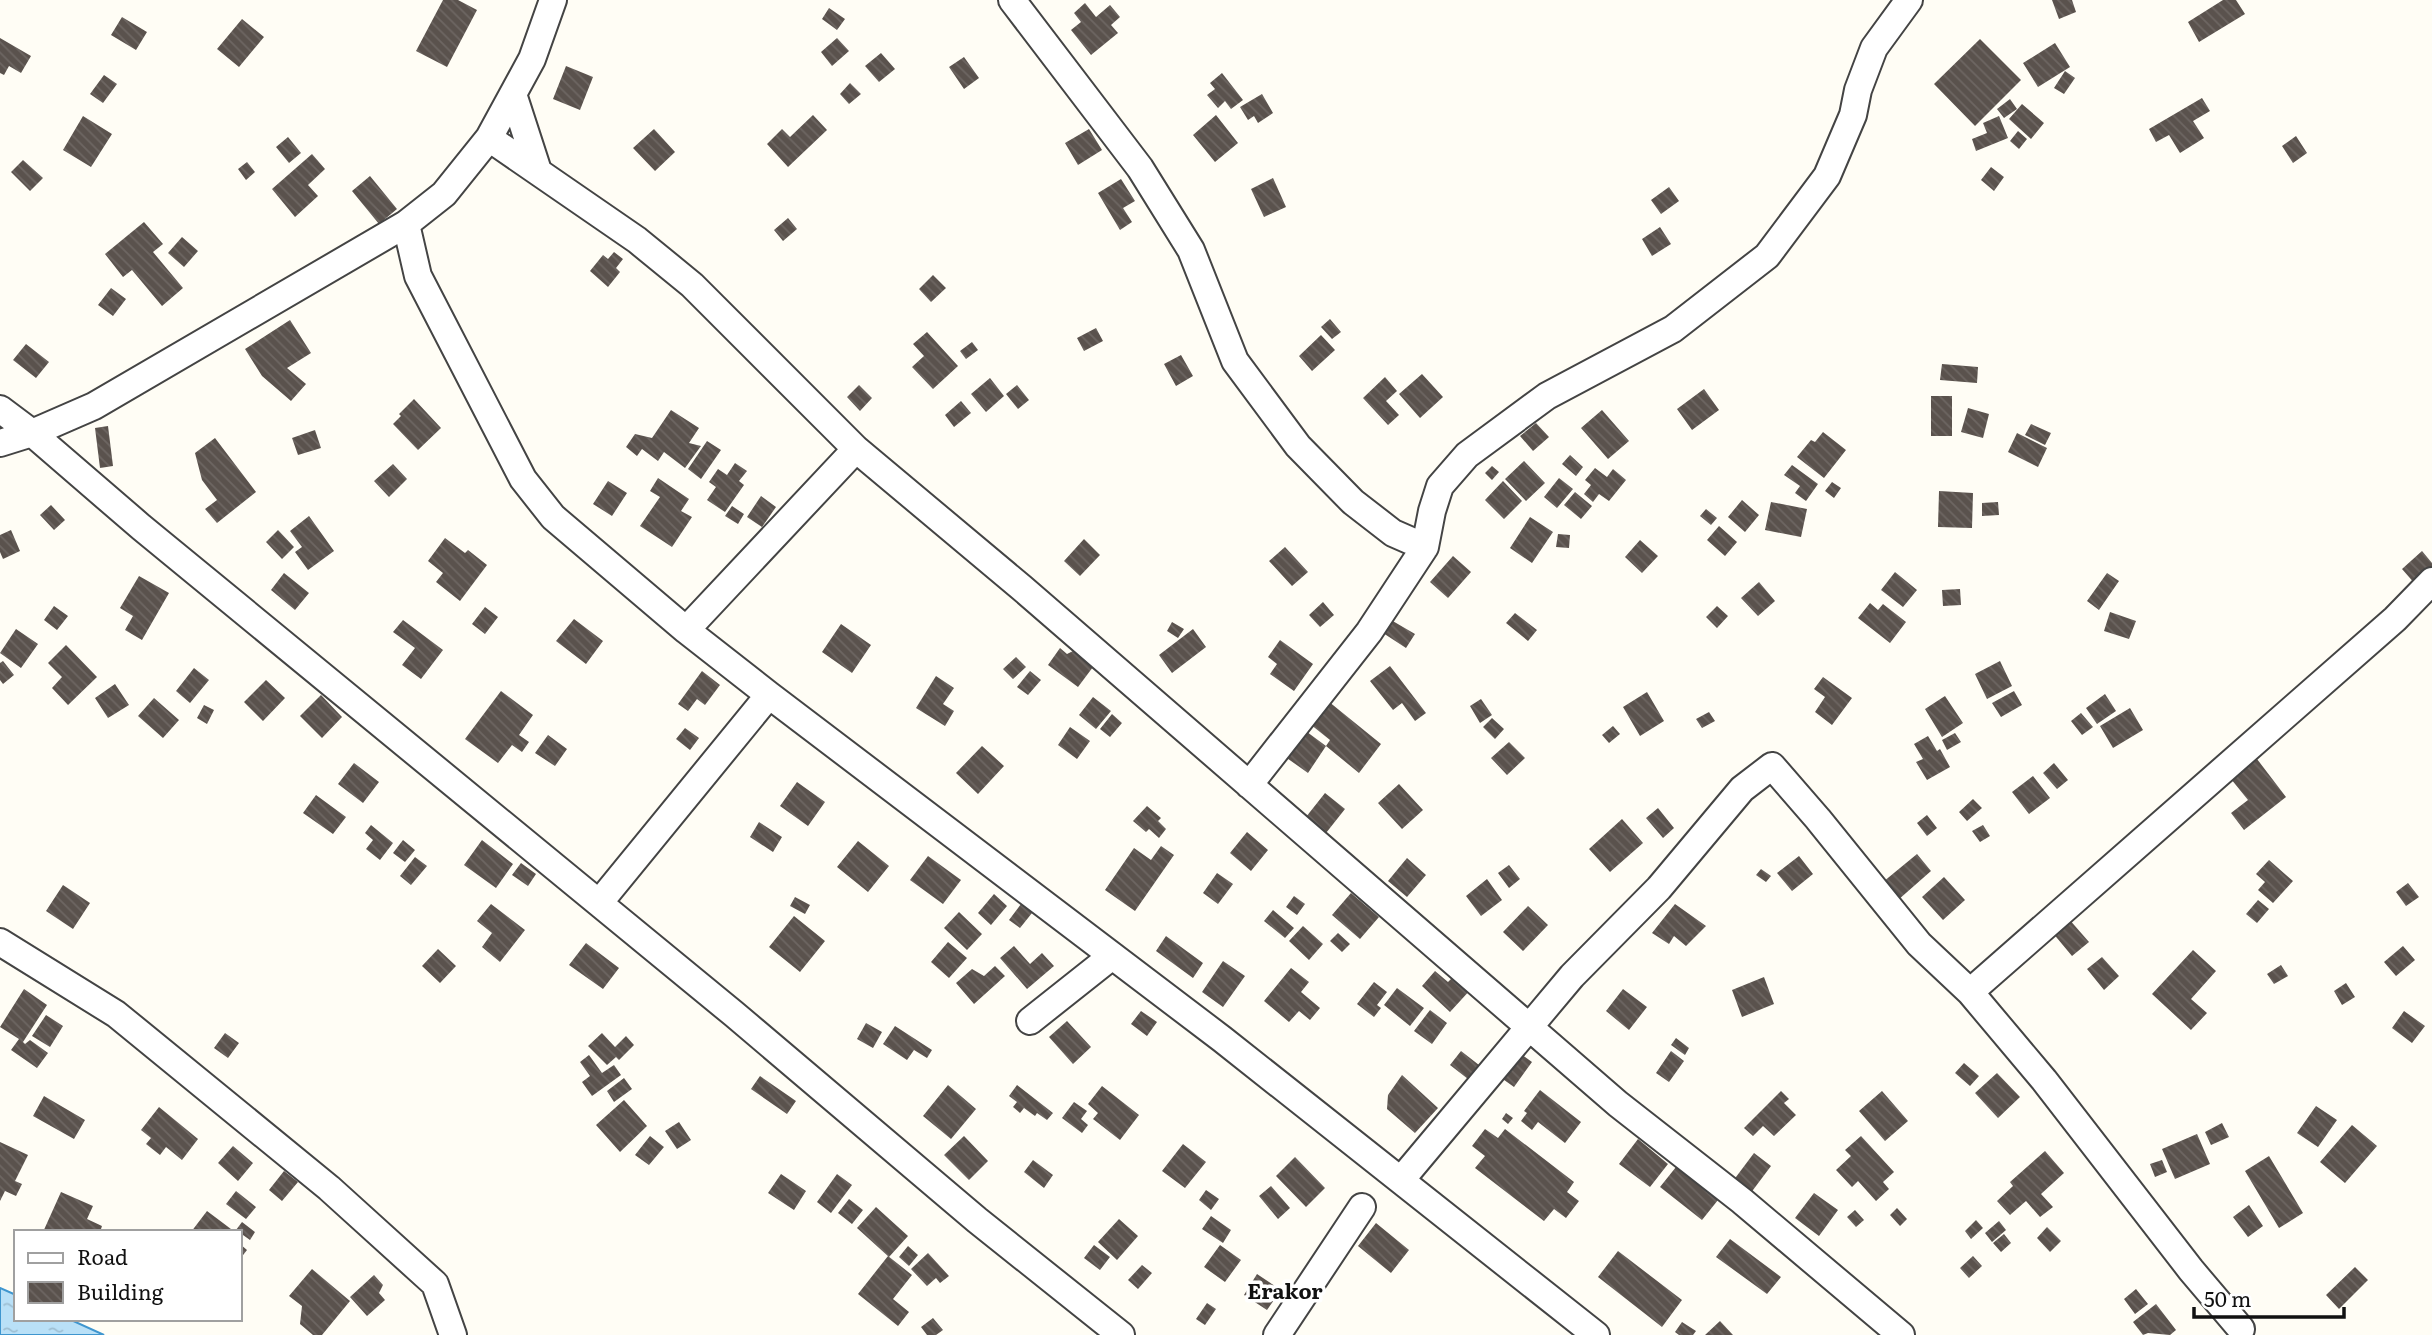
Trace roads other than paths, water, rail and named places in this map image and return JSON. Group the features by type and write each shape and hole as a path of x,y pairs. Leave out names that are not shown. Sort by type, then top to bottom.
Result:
{"street":[{"path":"0,443 33,433 94,406 406,224 444,194 489,138 532,59 553,0"},
{"path":"1012,0 1140,168 1191,250 1234,361 1298,446 1353,502 1392,533 1425,547"},
{"path":"1249,785 1369,632 1425,547 1440,486 1466,455 1547,396 1672,329 1766,256 1827,176 1853,115 1857,90 1874,48 1909,0"},
{"path":"513,94 538,171"},
{"path":"489,138 637,240 692,285 856,449 1021,587 1618,1104 1742,1201 1901,1335"},
{"path":"406,224 418,276 523,479 553,517 686,630 1112,956 1596,1335"},
{"path":"0,409 33,433 152,536 599,903 977,1220 1121,1335"},
{"path":"686,630 856,449"},
{"path":"1970,992 2395,619 2432,581"},
{"path":"599,903 769,695"},
{"path":"1401,1180 1572,976 1658,888 1742,789 1772,766 1919,944 1970,992 2044,1080 2240,1333"},
{"path":"0,942 116,1014 329,1188 435,1284 453,1335"},
{"path":"1030,1021 1112,956"},
{"path":"1277,1335 1362,1207"}],"water":[{"path":"0,1288 14,1294 14,1321 73,1321 104,1335 0,1335"}],"district":[{"name":"Erakor","path":"1285,1292"}]}
